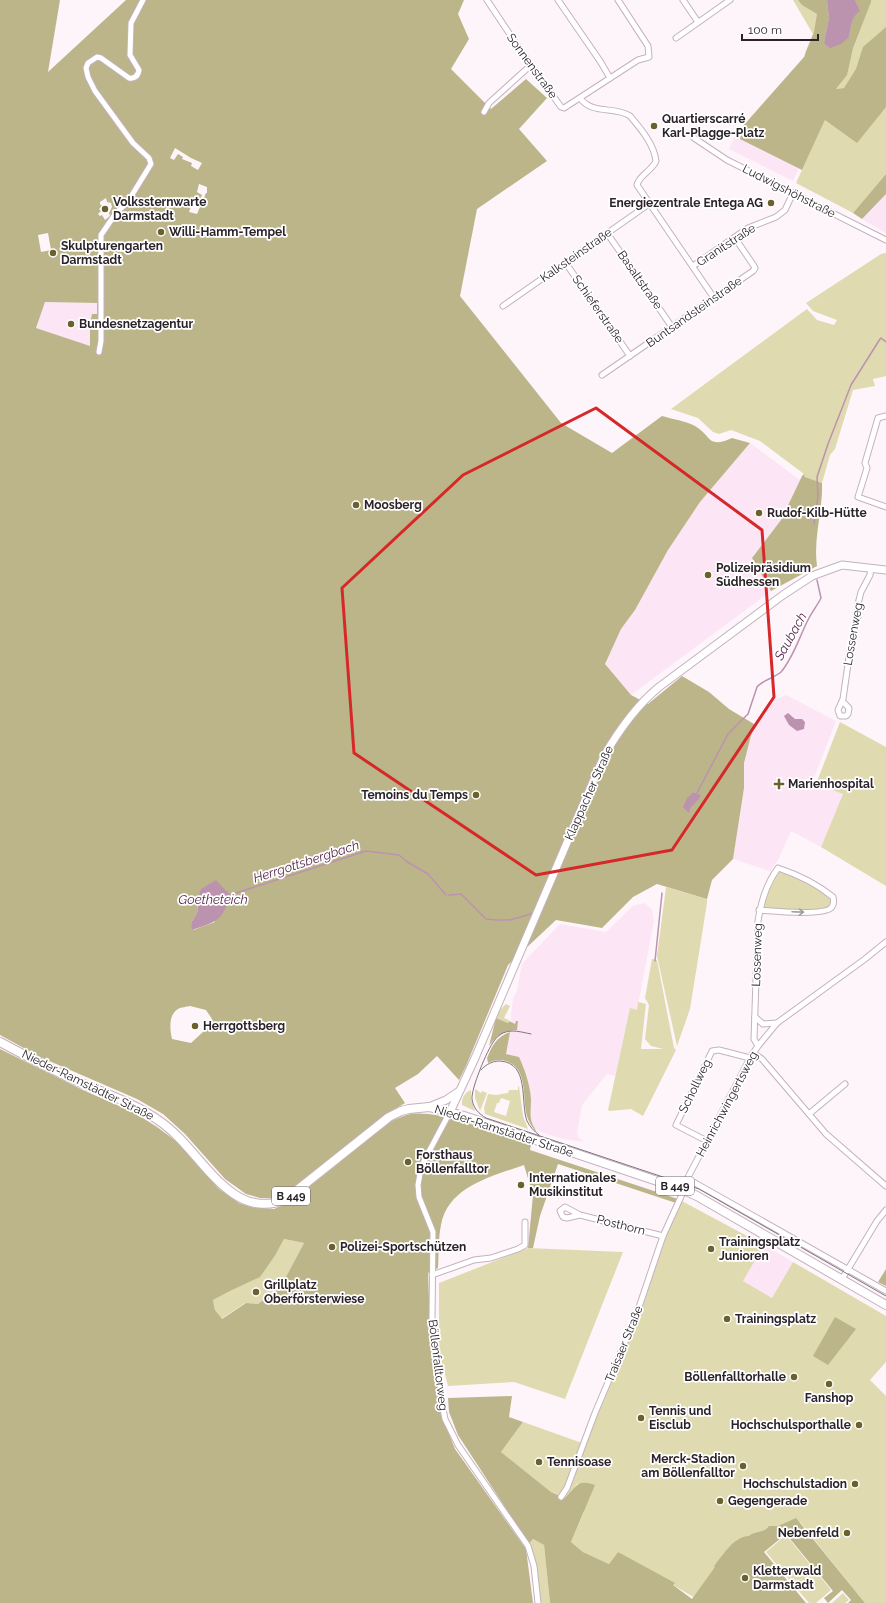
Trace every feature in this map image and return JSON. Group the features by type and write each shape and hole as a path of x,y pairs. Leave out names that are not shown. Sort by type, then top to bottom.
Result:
{"main road":[{"name":"Klappacher Straße","path":"450,1112 462,1089 604,756 623,726 648,696 659,687 812,576 838,566 846,565 886,570"},
{"name":"Nieder-Ramstädter Straße","path":"0,1042 79,1082 138,1107 159,1120 180,1138 222,1184 234,1194 254,1203 269,1204 286,1199 389,1117 409,1108 429,1108 450,1112 684,1190 704,1200 886,1305"},
{"path":"429,1108 452,1097 462,1089"}],"street":[{"path":"99,352 101,341 101,235 116,214 127,203 151,164 148,158 133,143 95,91 88,77 86,68 88,63 97,57 101,58 129,78 136,76 139,70 130,55 131,23 143,0"},
{"name":"Sonnenstraße","path":"487,0 531,65 562,106 567,107 638,60 649,58 648,46 618,0"},
{"path":"558,0 610,78"},
{"path":"683,0 698,22"},
{"path":"676,38 730,0"},
{"path":"484,112 489,103 531,65"},
{"path":"580,98 591,107 603,111 626,113 630,116 651,145 655,153 656,161 650,170 640,179 637,186 714,298"},
{"name":"Ludwigshöhstraße","path":"694,138 727,160 886,240"},
{"name":"Granitstraße","path":"693,266 753,225 776,217 785,210 793,193"},
{"name":"Kalksteinstraße","path":"503,306 650,204"},
{"name":"Basaltstraße","path":"607,233 672,327"},
{"name":"Buntsandsteinstraße","path":"602,375 755,268 735,238"},
{"name":"Schieferstraße","path":"566,262 630,356"},
{"path":"886,416 878,418 865,463 867,468 858,497 886,507"},
{"name":"Lossenweg","path":"842,701 849,657 858,616 858,604 861,592 870,575 871,568"},
{"name":"Lossenweg","path":"758,1046 754,1039 760,910 762,898 768,885 778,868 808,879 821,887 833,897 834,903 831,908 821,913 760,910"},
{"name":"Heinrichwingertsweg","path":"684,1190 707,1141 758,1046 777,1023 886,942"},
{"path":"755,1017 763,1024 777,1023"},
{"name":"Schollweg","path":"707,1141 676,1125 712,1051 719,1050 752,1055"},
{"path":"752,1055 762,1059 826,1134 886,1186"},
{"path":"809,1114 845,1084"},
{"name":"Böllenfalltorweg","path":"450,1112 425,1158 421,1168 418,1185 419,1197 433,1232 433,1335 445,1419 458,1445 473,1469 528,1546 534,1566 538,1603"},
{"path":"688,1179 886,1291"},
{"name":"Traisaer Straße","path":"561,1497 567,1488 595,1413 636,1316 663,1236 684,1190"},
{"path":"842,1279 849,1270 877,1221 886,1210"},
{"name":"Posthorn","path":"580,1215 663,1236"},
{"path":"432,1275 474,1260 491,1258 518,1249 525,1245 525,1222"}],"highlighted area":[{"path":"596,408 762,530 774,697 672,850 536,875 354,753 342,588 463,475"}],"shaded area":[{"path":"0,0 60,0 48,72 126,0 464,0 458,14 469,39 451,69 491,109 526,79 547,98 519,129 547,161 477,209 460,296 561,423 612,453 662,416 683,421 695,426 714,442 732,438 750,443 700,502 668,550 635,610 621,629 605,664 631,695 648,704 682,676 709,692 729,709 754,724 744,763 744,788 733,859 712,880 707,899 657,884 633,897 602,928 556,920 508,965 459,1080 437,1056 418,1074 395,1088 405,1103 385,1115 291,1189 277,1198 260,1198 246,1194 225,1179 185,1134 163,1114 137,1099 40,1057 0,1035","holes":["175,148 202,163 198,170 191,166 192,163 182,159 183,157 178,154 174,160 170,158","199,184 207,187 207,193 197,214 189,212 194,198 200,200 202,195 197,192","106,198 107,202 111,203 112,207 109,213 110,216 105,220 102,215 100,216 98,214 101,211 99,209 102,206 100,202","48,233 51,250 41,252 38,235","45,302 97,303 97,314 92,314 90,323 90,346 36,328","694,792 700,795 689,813","197,901 215,922 193,930 191,923 198,911","190,1006 206,1010 212,1019 203,1032 191,1043 172,1039 171,1019 175,1012 181,1008"]},
{"path":"793,0 886,0 886,174 853,213 796,183 825,120 846,85 844,88 836,89 842,81 805,53 813,34"},
{"path":"798,0 827,0 829,18 824,43 849,37 854,16 859,11 855,0 871,0 853,48 847,75 836,89 844,88 856,69 863,47 886,27 886,107 857,143 825,120 802,170 740,139 743,126 804,57 814,32 817,14 802,5"},
{"path":"735,136 799,168 793,181 729,149"},
{"path":"886,174 886,194 862,219 853,213"},
{"path":"886,194 886,233 862,219"},
{"path":"886,253 886,376 873,379 875,386 853,390 835,449 830,455 822,483 805,477 804,474 760,441 731,430 719,434 713,432 698,418 671,409 807,309 817,320 834,325 837,320 813,311 806,303 881,254"},
{"path":"45,302 97,303 97,314 90,347 36,328"},
{"name":"Polizeipräsidium Südhessen","path":"750,443 800,480 781,520 752,558 771,591 631,695 604,664 621,629 635,610 668,550 700,502"},
{"path":"804,474 805,477 822,483 816,545 817,566 771,591 752,558 781,520"},
{"name":"Marienhospital","path":"786,695 836,721 812,783 843,794 821,847 791,831 778,860 770,871 733,859 744,788 744,763 754,724 772,701"},
{"path":"840,722 886,747 886,886 821,847 843,794 816,784"},
{"path":"779,870 805,880 831,898 830,907 821,911 762,908 768,890"},
{"path":"666,887 707,899 690,1009 677,1046 657,956"},
{"path":"644,903 652,909 654,921 637,1010 630,1009 615,1076 607,1074 582,1105 577,1133 579,1138 584,1142 563,1139 541,1132 533,1127 530,1121 530,1094 523,1065 505,1054 513,998 517,991 522,964 560,924 606,932 633,906"},
{"path":"652,959 657,960 674,1048 676,1050 643,1116 631,1109 610,1111 608,1110 630,1008 637,1010 638,1002 646,1004 641,1049 663,1049 651,1046 645,1039 649,1005 645,998"},
{"path":"506,1004 510,1006 504,1018 509,1020 508,1023 496,1018 500,1010"},
{"path":"496,1018 515,1024 516,1021 518,1021 517,1030 508,1031 501,1034 494,1039 489,1046"},
{"path":"510,1032 506,1054 519,1057 523,1067 531,1099 531,1120 537,1132 528,1119 522,1078 519,1071 514,1065 504,1060 497,1060 488,1063 487,1058 495,1042 501,1036"},
{"path":"0,1049 83,1090 135,1113 176,1141 219,1189 239,1203 251,1207 274,1209 290,1202 391,1121 411,1114 439,1116 471,1124 531,1145 530,1150 678,1199 676,1203 558,1164 540,1216 533,1248 528,1248 533,1195 524,1165 474,1184 462,1192 445,1212 440,1230 438,1268 428,1273 430,1323 439,1399 444,1422 455,1449 526,1549 533,1603 0,1603","holes":["284,1239 304,1243 287,1275 276,1290 258,1304 246,1303 222,1319 215,1310 213,1300 260,1277 276,1254"]},
{"path":"519,1086 523,1116 528,1129 485,1114 484,1108 488,1094 496,1095 508,1093 509,1090 518,1090","holes":["501,1098 510,1101 506,1116 494,1112 497,1103 499,1103"]},
{"path":"475,1089 481,1093 482,1091 487,1093 480,1111 475,1098"},
{"path":"471,1090 471,1099 475,1111 462,1105 464,1096"},
{"path":"678,1199 764,1245 743,1281 772,1298 793,1262 886,1316 886,1362 870,1380 886,1396 886,1603 865,1603 800,1522 695,1598 618,1552 609,1564 583,1552 571,1542 584,1512 578,1483 566,1498 551,1492 501,1452 523,1422 585,1444"},
{"path":"284,1239 304,1243 287,1275 276,1290 258,1304 245,1303 221,1319 215,1310 213,1300 232,1290 276,1254"},
{"path":"764,1245 793,1262 772,1298 743,1281"},
{"path":"528,1248 623,1252 565,1399 514,1382 448,1386 439,1351 439,1283"},
{"path":"886,1269 886,1286 878,1282"},
{"path":"835,1317 856,1329 828,1365 813,1356"},
{"path":"512,1396 509,1417 523,1422 501,1452 551,1492 565,1498 581,1483 595,1485 571,1542 583,1552 609,1564 618,1552 675,1583 673,1585 692,1599 725,1551 738,1539 765,1530 769,1526 778,1526 796,1518 865,1603 848,1603 851,1600 842,1590 828,1603 824,1598 833,1591 786,1534 764,1552 806,1603 550,1603 544,1545 533,1539 529,1544 458,1435 449,1412 448,1398"},
{"path":"786,1535 831,1590 816,1603 809,1603 766,1552"},
{"path":"533,1539 544,1545 550,1603 541,1603 535,1566 529,1544"},
{"path":"843,1593 849,1600 845,1603 832,1603"}],"water":[{"path":"827,0 855,0 860,11 853,19 849,37 841,44 830,48 824,43 829,18"},
{"path":"788,713 795,719 802,719 805,722 804,729 797,731 789,725 784,716"},
{"path":"694,792 701,795 689,813 683,807 687,798"},
{"name":"Goetheteich","path":"216,880 230,895 227,904 221,915 213,922 192,930 191,923 198,911 197,901 201,889"}],"waterway":[{"name":"Saubach","path":"814,524 818,496 817,477 851,385 880,339 881,338 886,342"},
{"name":"Saubach","path":"697,793 728,734 748,714 757,687 761,683 781,672 789,661 821,598 817,580"},
{"name":"Herrgottsbergbach","path":"230,895 366,851 399,855 428,874 446,895"},
{"path":"655,961 662,893"},
{"name":"Herrgottsbergbach","path":"449,895 461,894 486,919 497,920"},
{"name":"Herrgottsbergbach","path":"498,920 510,920 534,913"}],"tram line":[{"path":"531,1034 517,1031 506,1032 495,1040 487,1052 472,1094 474,1105 483,1116 699,1189 886,1296"},
{"path":"481,1070 490,1063 500,1061 509,1063 516,1069 520,1076 522,1085 527,1121 532,1129 539,1135"}],"place":[{"name":"Quartierscarré Karl-Plagge-Platz","path":"654,126"},
{"name":"Energiezentrale Entega AG","path":"771,203"},
{"name":"Volkssternwarte Darmstadt","path":"105,209"},
{"name":"Willi-Hamm-Tempel","path":"161,232"},
{"name":"Skulpturengarten Darmstadt","path":"53,253"},
{"name":"Bundesnetzagentur","path":"71,324"},
{"name":"Moosberg","path":"356,505"},
{"name":"Rudof-Kilb-Hütte","path":"759,513"},
{"name":"Polizeipräsidium Südhessen","path":"708,575"},
{"name":"Marienhospital","path":"779,784"},
{"name":"Temoins du Temps","path":"476,795"},
{"name":"Herrgottsberg","path":"195,1026"},
{"name":"Forsthaus Böllenfalltor","path":"408,1162"},
{"name":"Internationales Musikinstitut","path":"521,1185"},
{"name":"Polizei-Sportschützen","path":"332,1247"},
{"name":"Trainingsplatz Junioren","path":"711,1249"},
{"name":"Grillplatz Oberförsterwiese","path":"256,1292"},
{"name":"Trainingsplatz","path":"727,1319"},
{"name":"Böllenfalltorhalle","path":"794,1377"},
{"name":"Fanshop","path":"829,1384"},
{"name":"Tennis und Eisclub","path":"641,1418"},
{"name":"Hochschulsporthalle","path":"859,1425"},
{"name":"Tennisoase","path":"539,1462"},
{"name":"Merck-Stadion am Böllenfalltor","path":"743,1466"},
{"name":"Hochschulstadion","path":"855,1484"},
{"name":"Gegengerade","path":"720,1501"},
{"name":"Nebenfeld","path":"847,1533"},
{"name":"Kletterwald Darmstadt","path":"745,1578"}]}
